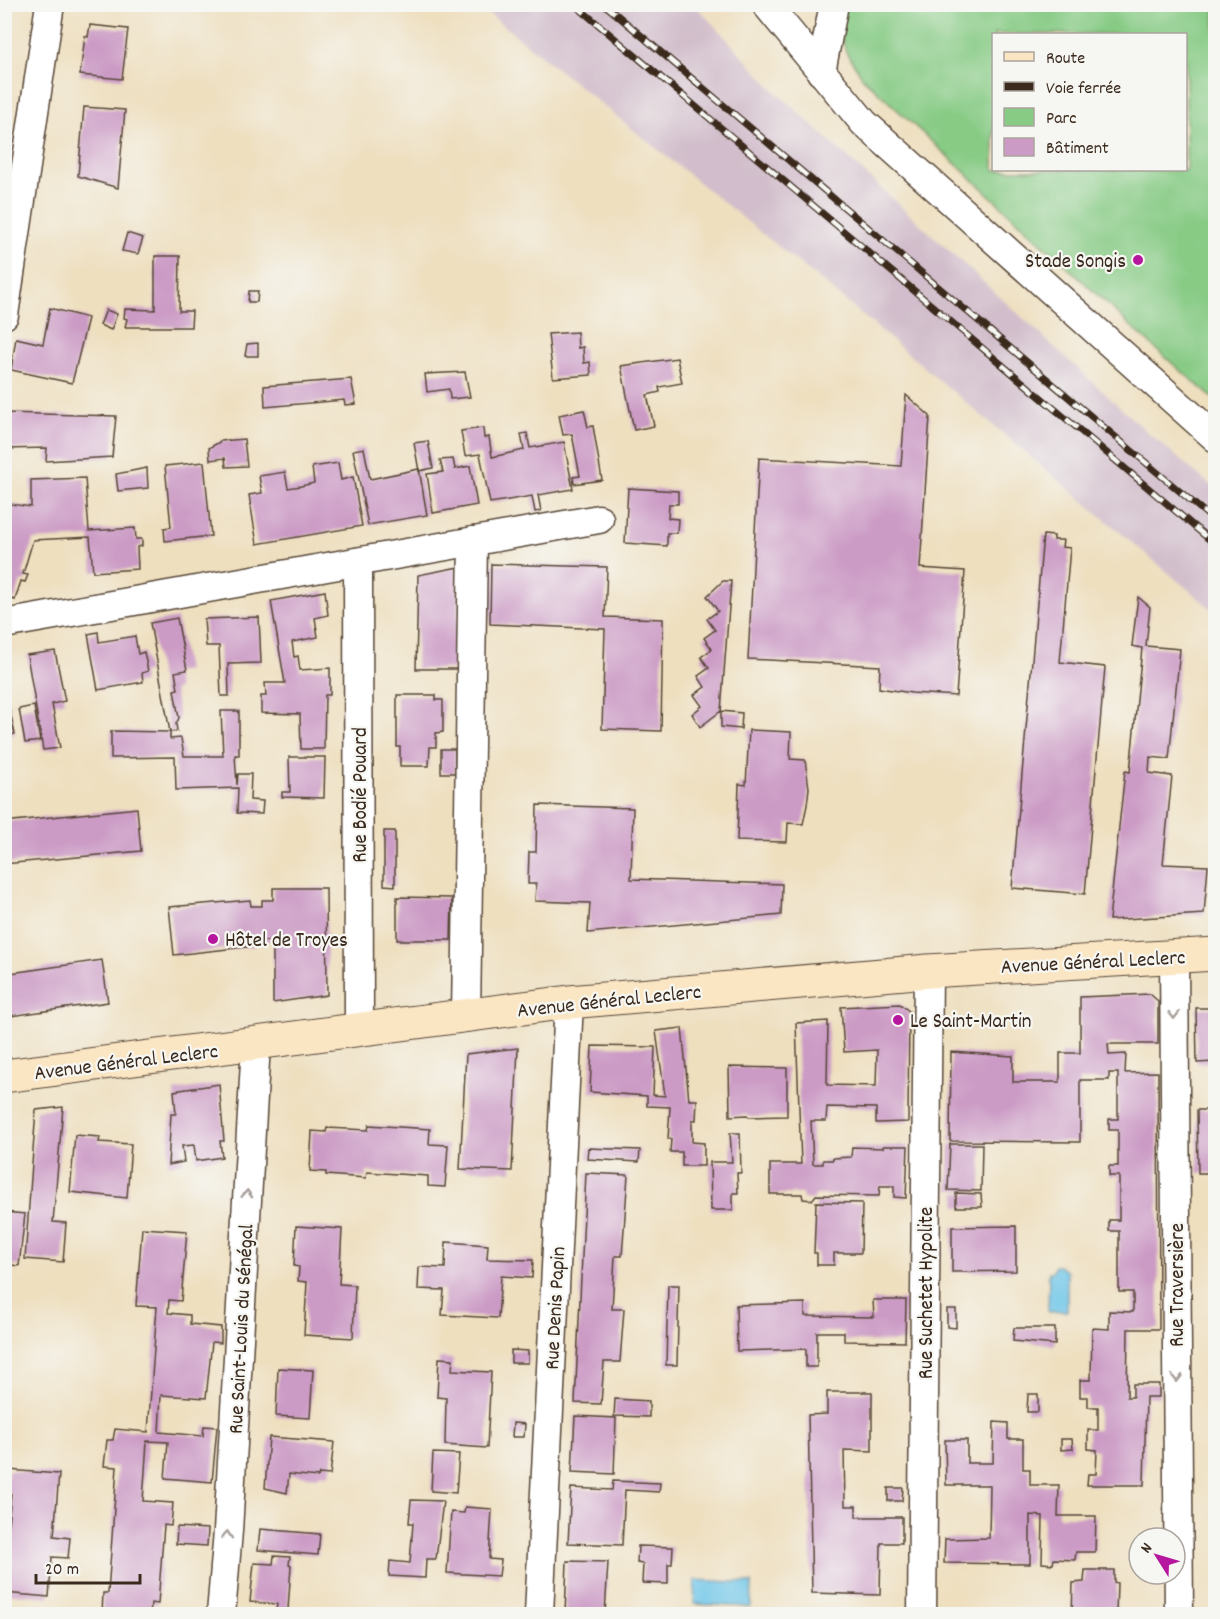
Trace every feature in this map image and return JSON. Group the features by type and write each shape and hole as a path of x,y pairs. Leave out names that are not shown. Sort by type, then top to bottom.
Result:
{"main road":[{"name":"Avenue Général Leclerc","path":"4,1076 570,1002 928,971 1215,954"}],"street":[{"path":"4,315 50,4"},
{"path":"766,4 864,123 1215,438"},
{"path":"821,72 834,4"},
{"path":"4,624 598,519"},
{"path":"466,1016 472,542"},
{"name":"Rue Bodié Pouard","path":"358,562 359,1029"},
{"name":"Rue Traversière","path":"1173,956 1179,1614"},
{"name":"Rue Suchetet Hypolite","path":"922,1614 928,971"},
{"name":"Rue Denis Papin","path":"539,1614 570,1002"},
{"name":"Rue Saint-Louis du Sénégal","path":"221,1614 229,1520 256,1044"}],"shaded area":[{"path":"478,5 695,5 777,93 1146,431 1215,489 1215,612 830,288"}],"green space":[{"name":"Stade Songis","path":"844,5 1215,5 1215,400 1158,351 863,78 846,52 839,28"}],"water":[{"path":"1055,1266 1067,1272 1067,1311 1048,1312 1049,1272 1052,1272"},
{"path":"695,1580 752,1583 751,1607 694,1604"}],"building":[{"path":"90,25 128,29 122,79 80,75 85,36 88,37"},
{"path":"84,107 125,110 118,188 78,176"},
{"path":"127,233 143,238 138,254 122,251"},
{"path":"155,256 180,256 179,311 192,311 191,327 125,327 127,319 124,318 125,309 155,310"},
{"path":"249,291 258,291 257,302 248,302"},
{"path":"50,308 88,318 72,383 11,370 16,338 43,344"},
{"path":"106,310 117,314 111,330 100,325"},
{"path":"577,332 578,348 583,347 584,363 590,362 591,375 553,378 548,334"},
{"path":"258,343 258,356 245,356 247,344"},
{"path":"677,358 682,383 659,387 660,392 647,395 654,426 634,430 621,366"},
{"path":"465,372 470,397 450,399 449,389 427,392 425,374"},
{"path":"351,379 356,404 345,405 344,400 265,407 264,386"},
{"path":"906,395 930,416 920,568 965,571 956,696 879,688 880,666 748,659 759,458 901,466"},
{"path":"584,410 588,427 593,426 602,480 574,484 573,477 580,476 572,434 563,435 559,415"},
{"path":"4,413 116,416 112,457 46,461 47,448 4,449"},
{"path":"483,428 484,438 489,437 492,457 524,450 521,434 527,433 530,448 564,442 573,489 538,495 541,511 535,512 532,496 490,503 480,454 465,456 461,431"},
{"path":"244,439 247,466 226,467 225,458 210,460 209,448 221,441"},
{"path":"428,441 433,468 419,471 414,443"},
{"path":"364,448 370,479 419,469 427,515 368,525 353,450"},
{"path":"453,459 455,469 470,466 477,505 433,513 427,474 443,472 440,460"},
{"path":"204,462 211,536 165,541 164,528 171,527 165,466"},
{"path":"338,463 341,480 353,477 362,526 257,544 249,495 262,493 259,476 285,472 288,488 301,486 314,483 312,467"},
{"path":"147,468 148,488 118,491 116,474"},
{"path":"85,478 89,531 135,528 136,539 142,539 142,546 137,547 138,569 93,572 90,537 33,540 23,574 28,575 25,582 21,581 15,600 4,597 4,503 31,507 31,480"},
{"path":"628,488 678,491 678,504 669,504 668,518 678,519 677,533 667,533 667,546 625,543"},
{"path":"1043,535 1054,536 1054,540 1063,540 1062,547 1070,548 1060,662 1105,667 1085,894 1012,888"},
{"path":"491,564 607,567 605,617 663,619 661,731 602,729 605,629 490,624"},
{"path":"459,567 457,669 416,669 418,575"},
{"path":"723,581 731,581 721,711 700,727 692,714 702,706 694,695 705,687 698,676 709,668 701,657 712,649 704,638 715,630 707,619 718,611 707,596"},
{"path":"325,591 328,615 315,618 318,637 292,642 294,657 298,656 300,670 330,668 330,695 325,695 324,749 301,749 300,714 261,713 261,696 266,696 265,683 285,683 271,601"},
{"path":"1138,597 1150,607 1146,646 1180,649 1169,759 1150,757 1149,773 1172,776 1163,864 1208,866 1204,914 1109,920 1125,771 1130,772 1142,648 1132,646"},
{"path":"259,617 261,663 228,664 229,696 221,696 219,646 206,646 204,619"},
{"path":"177,618 187,670 175,672 178,689 174,690 179,718 176,724 177,731 170,732 150,623"},
{"path":"98,632 99,642 135,636 138,654 144,652 148,671 142,673 143,682 98,690 88,634"},
{"path":"55,651 65,701 52,704 60,748 43,750 27,655"},
{"path":"4,685 15,734 4,736"},
{"path":"397,695 436,695 436,700 443,700 443,732 436,733 436,747 430,747 429,766 400,766 400,747 397,747"},
{"path":"34,706 40,741 25,743 19,709"},
{"path":"221,711 239,711 239,755 235,755 237,785 238,774 251,774 250,800 263,801 262,814 237,813 238,788 176,790 175,757 111,758 111,731 170,732 170,739 181,738 184,756 223,756"},
{"path":"721,711 742,713 741,729 721,727"},
{"path":"749,730 791,732 790,759 805,760 809,788 803,824 788,823 787,842 737,841 739,784 746,785"},
{"path":"441,749 455,749 455,773 441,773"},
{"path":"289,757 325,757 324,798 282,797 282,792 290,792"},
{"path":"537,805 633,808 631,879 782,884 781,915 588,933 590,903 535,901 536,884 528,884 529,852 536,852"},
{"path":"137,808 141,851 4,864 4,822"},
{"path":"384,831 395,831 395,886 384,885"},
{"path":"273,888 326,888 327,995 273,1003 273,941 254,941 255,946 174,955 169,907 250,900 251,906 262,906 262,900 273,900"},
{"path":"397,897 452,898 451,940 397,940"},
{"path":"102,960 108,1002 4,1017 4,974"},
{"path":"1150,994 1158,1001 1158,1044 1108,1044 1109,1055 1126,1054 1125,1073 1158,1072 1159,1329 1128,1329 1127,1397 1133,1397 1133,1384 1159,1384 1159,1397 1146,1397 1144,1485 1087,1485 1088,1474 1096,1474 1097,1450 1088,1449 1088,1430 1098,1430 1098,1407 1088,1407 1088,1397 1080,1397 1080,1380 1091,1380 1092,1328 1109,1329 1109,1311 1133,1312 1133,1292 1119,1292 1119,1231 1109,1231 1109,1220 1119,1220 1119,1176 1109,1176 1109,1166 1118,1166 1118,1130 1109,1130 1109,1119 1118,1119 1118,1073 1109,1073 1109,1080 1080,1080 1080,1142 950,1141 951,1052 1013,1056 1013,1082 1060,1082 1060,1053 1080,1053 1080,997"},
{"path":"900,1004 909,1011 908,1122 876,1123 876,1108 827,1107 826,1121 811,1121 813,1164 823,1164 823,1160 833,1160 833,1158 851,1157 852,1147 908,1146 906,1198 894,1197 894,1186 880,1186 879,1196 816,1195 812,1200 803,1199 802,1194 770,1194 770,1164 801,1164 796,1023 828,1021 827,1085 876,1086 877,1050 844,1052 841,1007"},
{"path":"1196,1008 1215,1008 1215,1062 1197,1063"},
{"path":"682,1028 689,1100 697,1100 696,1120 692,1120 692,1142 704,1143 704,1166 682,1166 682,1152 670,1152 671,1139 668,1139 670,1107 647,1106 647,1096 590,1092 592,1046 655,1047 653,1095 665,1096 656,1031"},
{"path":"518,1048 512,1171 460,1169 466,1054"},
{"path":"729,1067 787,1068 787,1116 730,1116"},
{"path":"219,1084 224,1141 220,1141 222,1157 196,1161 194,1145 182,1146 184,1162 168,1165 171,1114 176,1114 174,1091"},
{"path":"63,1107 53,1222 66,1223 63,1262 25,1259 36,1110"},
{"path":"1197,1110 1215,1110 1215,1173 1198,1173"},
{"path":"369,1125 430,1129 429,1144 448,1145 445,1187 428,1186 428,1176 367,1172 366,1178 326,1175 326,1172 310,1171 312,1131 326,1132 327,1128 368,1130"},
{"path":"730,1133 740,1133 741,1173 737,1173 738,1193 733,1193 733,1210 711,1210 710,1162 732,1162"},
{"path":"75,1135 100,1137 99,1142 131,1144 127,1198 70,1192"},
{"path":"950,1144 982,1144 981,1191 948,1190"},
{"path":"588,1148 640,1150 639,1162 587,1159"},
{"path":"586,1173 628,1175 622,1256 615,1256 612,1309 624,1309 620,1362 604,1362 601,1404 575,1403"},
{"path":"956,1193 981,1194 982,1207 956,1207"},
{"path":"816,1202 862,1203 861,1253 834,1253 834,1265 817,1265 817,1253 814,1253"},
{"path":"4,1212 25,1214 19,1266 4,1264"},
{"path":"296,1226 342,1229 339,1284 355,1285 353,1338 304,1335 307,1282 298,1281 299,1267 294,1266"},
{"path":"1016,1226 1016,1271 952,1272 952,1227"},
{"path":"142,1228 187,1231 181,1301 169,1300 168,1313 190,1315 190,1324 221,1327 221,1343 212,1342 206,1398 161,1395 159,1432 203,1436 204,1426 217,1427 212,1482 165,1478 168,1442 147,1441 143,1501 173,1503 171,1526 164,1525 158,1604 151,1603 150,1614 102,1614 103,1593 108,1593 117,1467 104,1466 107,1440 113,1440 115,1429 148,1432 157,1307 136,1306"},
{"path":"446,1242 488,1245 487,1259 533,1260 532,1278 501,1276 498,1318 442,1315 444,1290 418,1289 419,1267 445,1268"},
{"path":"668,1285 679,1285 677,1365 666,1365"},
{"path":"873,1300 906,1300 905,1342 844,1341 844,1332 817,1332 817,1367 806,1367 806,1349 737,1351 736,1305 805,1303 805,1316 874,1317"},
{"path":"947,1309 956,1309 956,1328 947,1327"},
{"path":"1014,1328 1055,1328 1055,1345 1013,1341"},
{"path":"511,1350 528,1351 528,1363 511,1363"},
{"path":"439,1358 453,1359 452,1370 491,1372 487,1448 445,1445 446,1398 437,1397"},
{"path":"278,1368 313,1370 310,1418 276,1416"},
{"path":"827,1392 872,1392 872,1451 844,1450 845,1506 856,1506 856,1517 902,1517 902,1543 881,1543 880,1595 812,1593 808,1415 827,1414"},
{"path":"1028,1394 1038,1394 1038,1412 1027,1412"},
{"path":"615,1399 649,1401 649,1417 614,1416"},
{"path":"575,1416 616,1418 614,1474 572,1472"},
{"path":"994,1422 1008,1423 1008,1439 1023,1439 1023,1469 1030,1469 1030,1485 1059,1485 1058,1516 1096,1516 1095,1552 1076,1552 1075,1560 1054,1559 1053,1564 1042,1563 1043,1516 1030,1515 1030,1564 944,1563 945,1539 989,1538 990,1485 946,1485 945,1440 967,1440 967,1463 993,1463"},
{"path":"513,1423 525,1424 524,1437 512,1437"},
{"path":"269,1437 334,1442 330,1475 319,1474 318,1477 289,1474 287,1493 265,1488"},
{"path":"1061,1439 1072,1439 1073,1449 1061,1450"},
{"path":"433,1453 459,1454 456,1493 431,1491"},
{"path":"8,1470 59,1474 54,1536 70,1538 68,1558 52,1557 49,1597 4,1593 4,1565 11,1494 6,1494"},
{"path":"613,1481 660,1483 659,1492 625,1490 622,1545 568,1543 571,1488 612,1490"},
{"path":"888,1488 903,1488 902,1501 888,1501"},
{"path":"411,1500 443,1501 436,1559 426,1559 425,1578 389,1576 390,1561 410,1563 413,1523 409,1523"},
{"path":"465,1507 492,1509 489,1559 501,1560 499,1576 447,1573 451,1512 464,1513"},
{"path":"177,1527 208,1529 207,1546 176,1544"},
{"path":"260,1529 320,1534 318,1555 258,1550"},
{"path":"638,1546 673,1547 672,1564 668,1564 668,1584 642,1583 643,1564 637,1563"},
{"path":"274,1556 290,1557 288,1610 276,1610 277,1604 250,1602 254,1563 273,1564"},
{"path":"567,1561 608,1562 605,1614 565,1614"},
{"path":"1085,1570 1114,1570 1114,1582 1117,1583 1116,1614 1072,1614 1073,1583 1084,1582"}],"railway":[{"path":"574,4 1216,545"},
{"path":"604,4 1216,522"}],"place":[{"name":"Stade Songis","path":"1138,260"},
{"name":"Hôtel de Troyes","path":"213,939"},
{"name":"Le Saint-Martin","path":"898,1020"}]}
